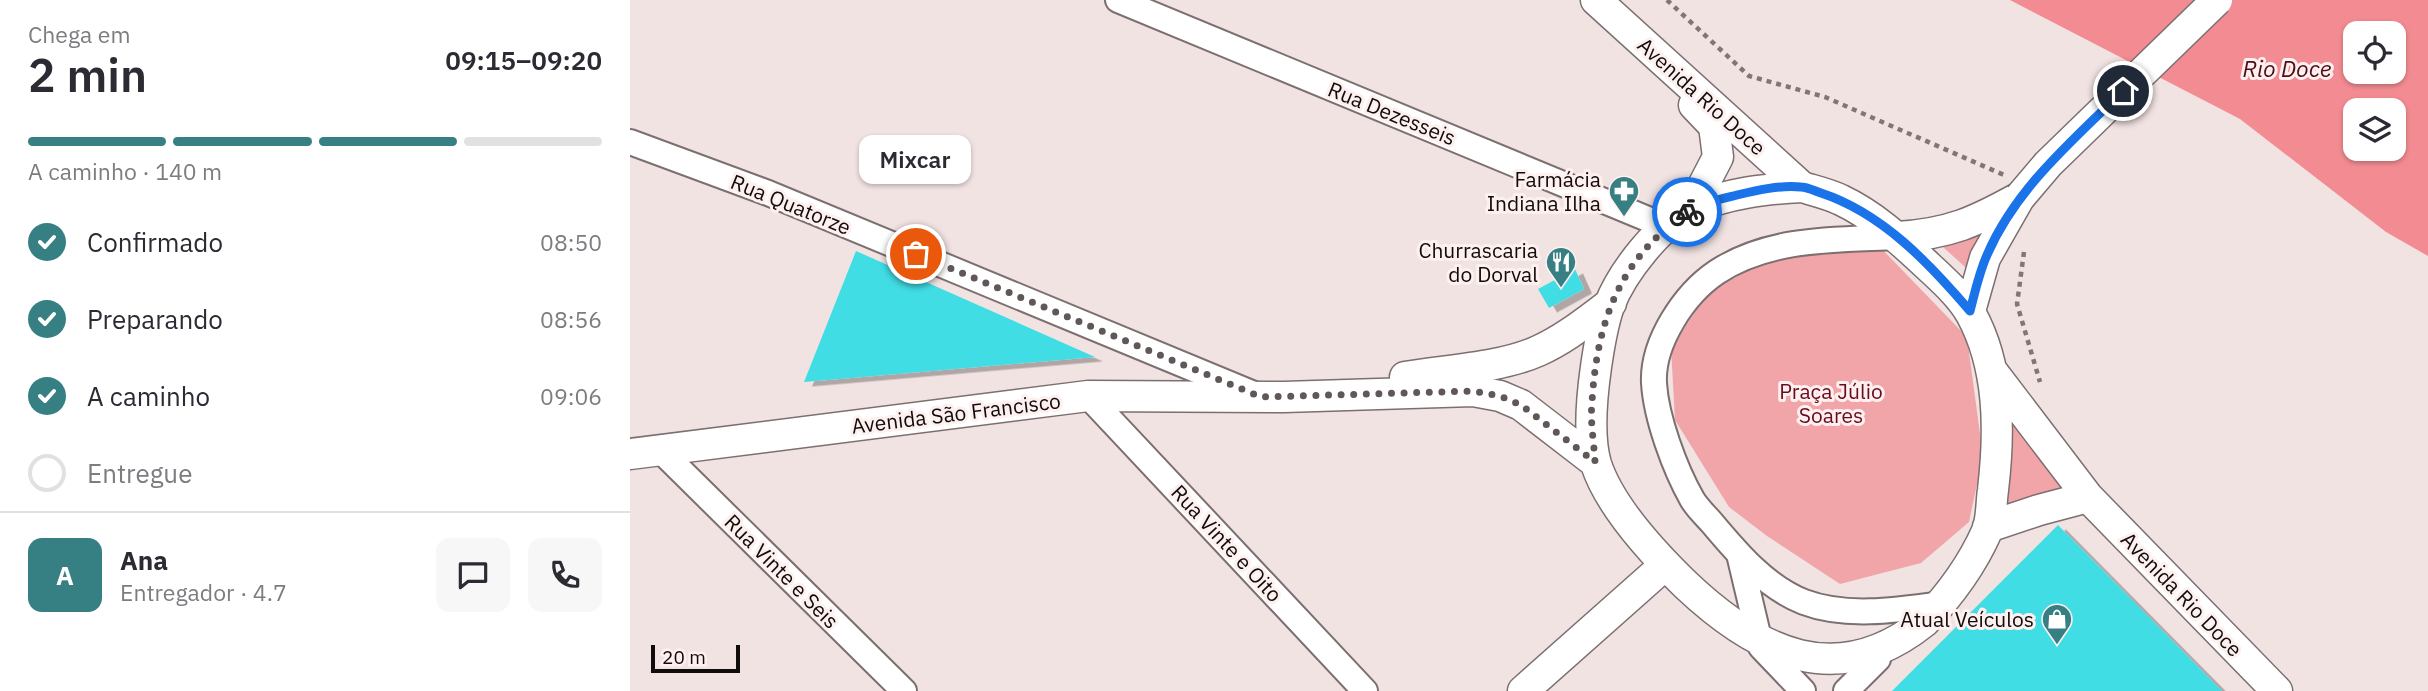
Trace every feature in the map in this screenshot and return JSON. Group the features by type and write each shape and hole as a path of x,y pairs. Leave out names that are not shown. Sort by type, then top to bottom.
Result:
{"street":[{"name":"Rua Dezesseis","path":"1118,0 1667,227"},
{"path":"1970,311 1985,258 2023,193 2048,164 2217,0"},
{"name":"Avenida Rio Doce","path":"1599,2 1802,187"},
{"name":"Avenida Rio Doce","path":"1599,2 1714,126 1718,157 1691,209"},
{"name":"Rua Quatorze","path":"630,142 768,193 1272,397"},
{"path":"1803,691 1761,647 1730,624 1665,565 1613,501 1595,462 1591,404 1602,332 1611,303 1638,256 1667,227 1691,209 1762,189 1802,187 1841,200 1870,216 1897,237 1947,284 1970,311 1982,338 1992,371 1996,414 1996,463 1989,527 1966,571 1941,604 1913,633 1878,659 1846,691"},
{"path":"1941,604 1881,612 1806,603 1776,587 1739,554 1693,501 1672,457 1654,382 1660,347 1670,322 1694,292 1717,272 1754,254 1785,245 1816,241 1922,236 1968,225 2023,193"},
{"name":"Avenida São Francisco","path":"1272,397 1505,361 1536,352 1559,340 1611,303"},
{"name":"Avenida Rio Doce","path":"1992,371 2088,497 2277,691"},
{"name":"Avenida São Francisco","path":"630,454 1088,396 1272,397 1473,391 1500,396 1521,405 1595,462"},
{"name":"Rua Vinte e Oito","path":"1088,396 1365,691"},
{"name":"Rua Vinte e Seis","path":"661,451 904,691"},
{"path":"1989,527 2039,509 2088,497"},
{"path":"1739,554 1761,647"},
{"path":"1523,691 1665,565"},
{"path":"1761,647 1790,660 1819,666 1843,666 1878,659"}],"path":[{"path":"1667,0 1749,76 1825,97 1997,170 2023,193"},
{"path":"2025,248 2017,304 2039,380"}],"green space":[{"path":"2008,210 1975,276 1932,237"},
{"name":"Praça Júlio Soares","path":"1877,244 1967,337 1983,456 1969,522 1921,563 1840,584 1767,536 1729,507 1675,420 1671,348 1710,290 1772,259"},
{"path":"2004,400 2072,491 2000,513"}],"water":[{"name":"Rio Doce","path":"2010,0 2428,0 2428,256 2386,232 2240,119"}],"building":[{"path":"856,251 1095,357 804,382"},
{"name":"Churrascaria do Dorval","path":"1575,269 1584,289 1549,308 1538,289"},
{"name":"Atual Veículos","path":"2058,525 2222,691 1892,691"}],"way so far":[{"path":"916,254 1261,397 1473,391 1500,396 1521,405 1595,462 1591,404 1602,332 1611,303 1638,256 1667,227 1687,212"}],"place":[{"name":"Farmácia Indiana Ilha","path":"1624,218"},
{"name":"Mixcar","path":"916,254"},
{"name":"Churrascaria do Dorval","path":"1561,289"},
{"name":"Atual Veículos","path":"2057,646"}],"route":[{"path":"1687,212 1727,197 1762,189 1802,187 1841,200 1870,216 1897,237 1947,284 1970,311 1985,258 2020,197 2048,164 2123,91"}]}
